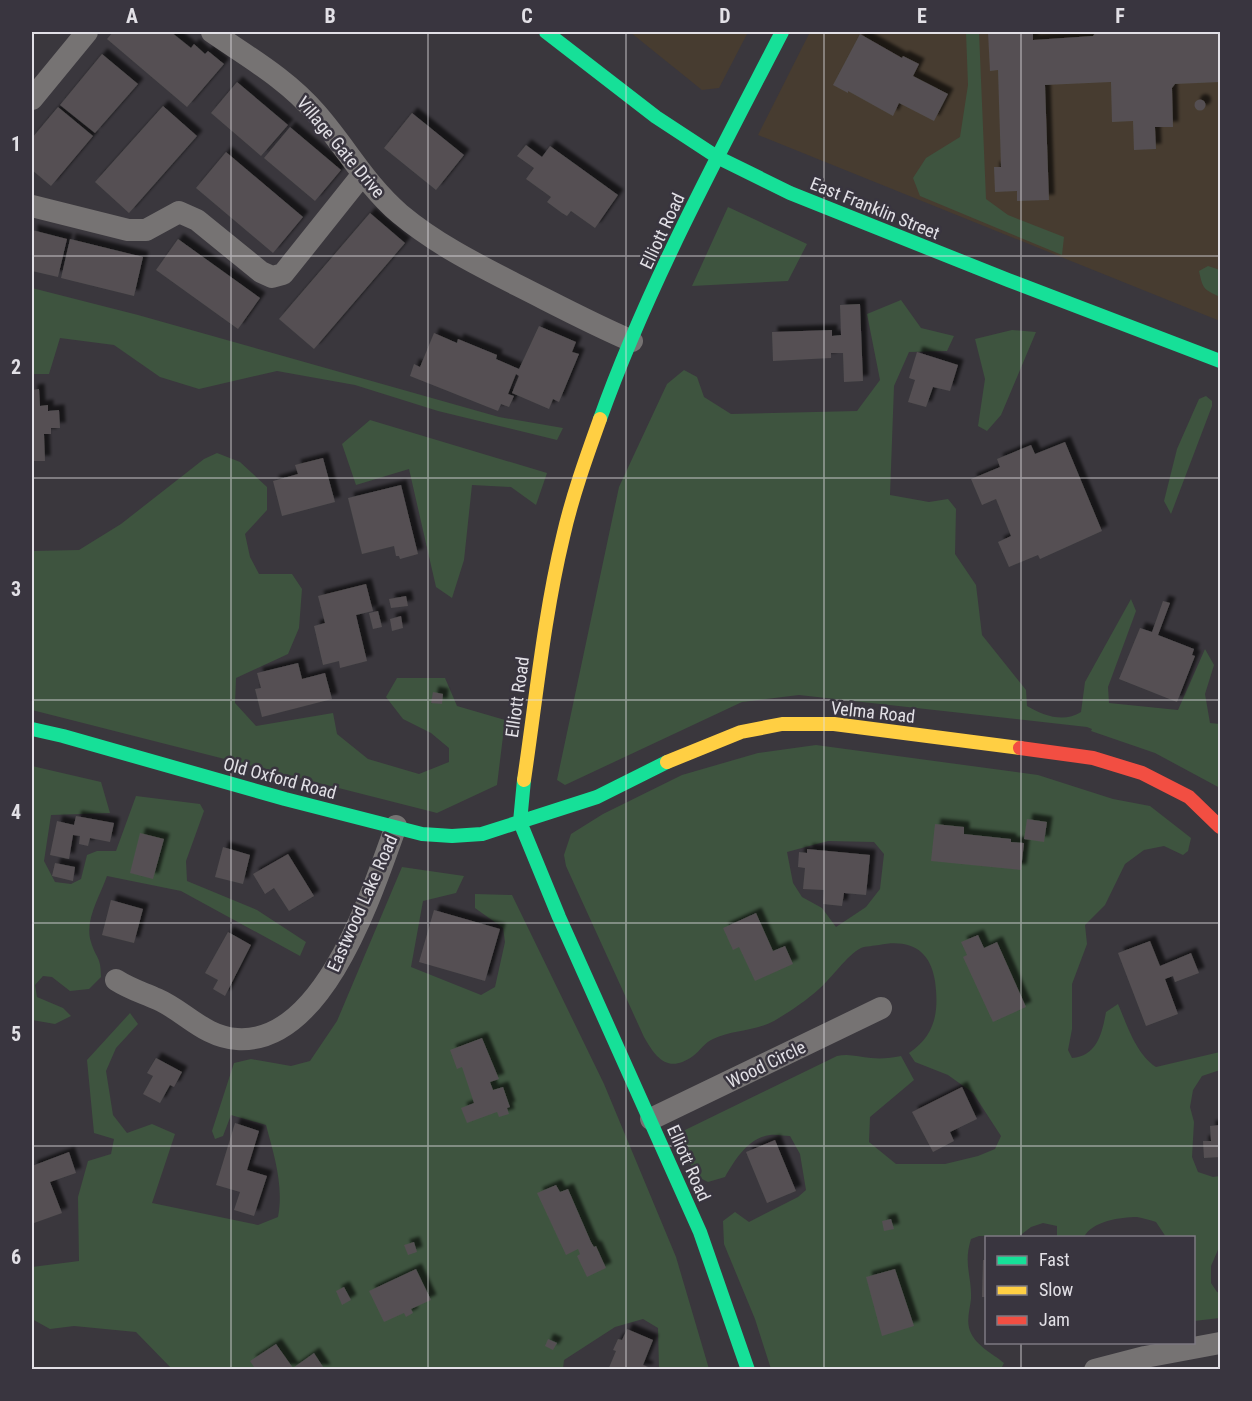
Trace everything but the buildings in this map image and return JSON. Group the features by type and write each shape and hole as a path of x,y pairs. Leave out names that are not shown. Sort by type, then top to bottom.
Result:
{"street":[{"path":"32,99 87,32"},
{"name":"Village Gate Drive","path":"212,32 274,73 314,111 369,184 400,214 442,245 583,319 632,340"},
{"name":"East Franklin Street","path":"546,32 656,117 717,157 790,193 1008,280 1221,361"},
{"name":"Elliott Road","path":"748,1370 700,1232 558,917 520,822 521,792 544,637 563,536 598,424 632,340 717,157 782,32"},
{"path":"32,206 128,230 146,230 179,212 197,220 261,272 272,277 283,274 362,175"},
{"name":"Velma Road","path":"520,822 597,797 683,754 741,732 782,724 834,724 1093,758 1142,773 1189,797 1221,827"},
{"name":"Old Oxford Road","path":"32,729 285,799 432,836 463,837 482,834 520,822"},
{"name":"Eastwood Lake Road","path":"116,980 131,990 171,1006 195,1024 216,1035 248,1039 272,1034 307,1008 333,972 373,887 396,826"},
{"name":"Wood Circle","path":"651,1119 881,1008"},
{"path":"1095,1370 1145,1357 1221,1343"}],"shaded area":[{"path":"630,32 748,32 719,88 702,90"},
{"path":"810,32 1220,32 1220,321 758,135"}],"green space":[{"path":"966,32 979,32 986,199 1008,215 1064,237 1062,255 920,196 913,178 926,158 960,137 968,85"},
{"path":"728,207 807,244 788,281 692,286"},
{"path":"1208,266 1220,270 1220,297 1203,285 1199,271"},
{"path":"32,288 138,315 499,417 563,428 557,440 438,411 355,385 277,371 199,389 160,377 114,345 60,338 49,374 32,374"},
{"path":"901,300 921,328 954,336 947,351 909,352 894,386 890,495 929,502 948,499 956,509 955,554 976,585 982,635 1026,690 1027,706 1040,713 1061,718 1081,712 1085,682 1131,599 1136,611 1108,687 1109,703 1178,710 1205,649 1214,665 1205,694 1210,723 1220,724 1220,788 1155,753 1091,731 1092,729 1087,727 799,695 742,702 565,785 557,780 619,487 667,384 684,370 697,377 704,397 731,414 857,411 880,380 867,314"},
{"path":"1012,330 1036,332 1001,415 987,431 978,426 985,379 975,339"},
{"path":"1206,396 1212,401 1212,406 1171,514 1164,501 1177,449 1199,399"},
{"path":"370,420 547,473 536,505 511,487 472,485 464,560 452,598 436,587 409,469 356,485 342,444"},
{"path":"217,453 240,462 267,487 267,510 245,534 250,557 259,574 292,574 302,589 299,628 288,654 236,678 235,703 256,726 333,713 337,734 368,759 419,774 449,762 449,748 431,733 403,719 386,697 397,678 445,678 457,706 505,720 497,785 437,813 32,710 32,551 79,550 121,524 204,459"},
{"path":"816,745 1038,775 1113,799 1150,806 1191,838 1188,851 1183,855 1164,846 1144,850 1125,864 1105,905 1085,925 1087,944 1072,984 1072,1029 1068,1050 1072,1058 1087,1053 1093,1048 1103,1028 1106,1012 1118,1004 1138,1047 1156,1067 1220,1052 1220,1070 1202,1076 1193,1090 1190,1107 1194,1122 1192,1157 1198,1172 1213,1177 1220,1176 1220,1245 1211,1266 1211,1283 1220,1293 1220,1318 1195,1321 1195,1236 1165,1236 1156,1222 1137,1217 1115,1219 1100,1224 1093,1227 1085,1236 1057,1236 1057,1226 1043,1223 1031,1227 1019,1236 979,1236 971,1239 968,1256 971,1291 969,1327 976,1341 1004,1363 1001,1369 771,1369 755,1319 724,1244 723,1221 735,1212 749,1222 798,1197 806,1190 800,1154 790,1136 762,1137 743,1151 725,1177 708,1182 694,1175 683,1141 683,1131 837,1056 846,1055 879,1058 901,1056 914,1080 870,1117 869,1142 896,1164 945,1164 978,1156 995,1149 1001,1136 973,1093 948,1075 915,1062 909,1053 918,1046 930,1030 934,1022 936,1002 935,981 928,961 923,954 909,945 890,944 861,948 850,956 824,985 774,1021 713,1039 693,1056 676,1064 658,1057 644,1037 566,866 564,855 571,834 603,814 682,775 758,753","holes":["828,841 874,842 884,854 880,889 866,907 836,927 822,908 802,897 793,883 787,852"]},
{"path":"32,766 101,782 110,813 51,815 44,861 55,882 71,884 81,879 87,855 97,851 116,851 136,796 200,804 204,811 186,861 187,881 257,910 306,942 300,956 181,891 107,876 91,917 89,934 99,961 101,977 89,989 70,991 52,977 43,976 35,985 37,997 63,1008 71,1016 55,1024 32,1020"},
{"path":"402,867 464,876 456,893 423,901 411,967 481,995 495,987 505,942 503,928 475,908 475,894 512,895 604,1084 676,1257 709,1369 659,1369 658,1328 643,1319 615,1327 564,1360 563,1369 172,1369 136,1332 74,1326 50,1329 32,1319 32,1267 79,1261 78,1197 88,1161 111,1154 114,1139 94,1133 87,1060 130,1013 138,1024 116,1048 106,1071 113,1115 127,1133 152,1124 175,1134 152,1203 258,1225 278,1217 279,1182 266,1125 231,1115 223,1136 215,1139 212,1131 234,1063 251,1059 291,1066 310,1061 337,1021"}],"traffic: fast":[{"path":"546,32 656,117 717,157 790,193 1220,361"},
{"path":"600,419 662,271 782,32"},
{"path":"32,729 285,799 422,834 452,836 482,834 597,797 667,762"},
{"path":"524,780 520,822 559,917 700,1232 748,1370"}],"traffic: slow":[{"path":"524,780 545,627 556,567 575,492 600,419"},
{"path":"667,762 741,732 782,724 834,724 1020,748"}],"traffic: jam":[{"path":"1020,748 1093,758 1142,773 1189,797 1220,827"}]}
